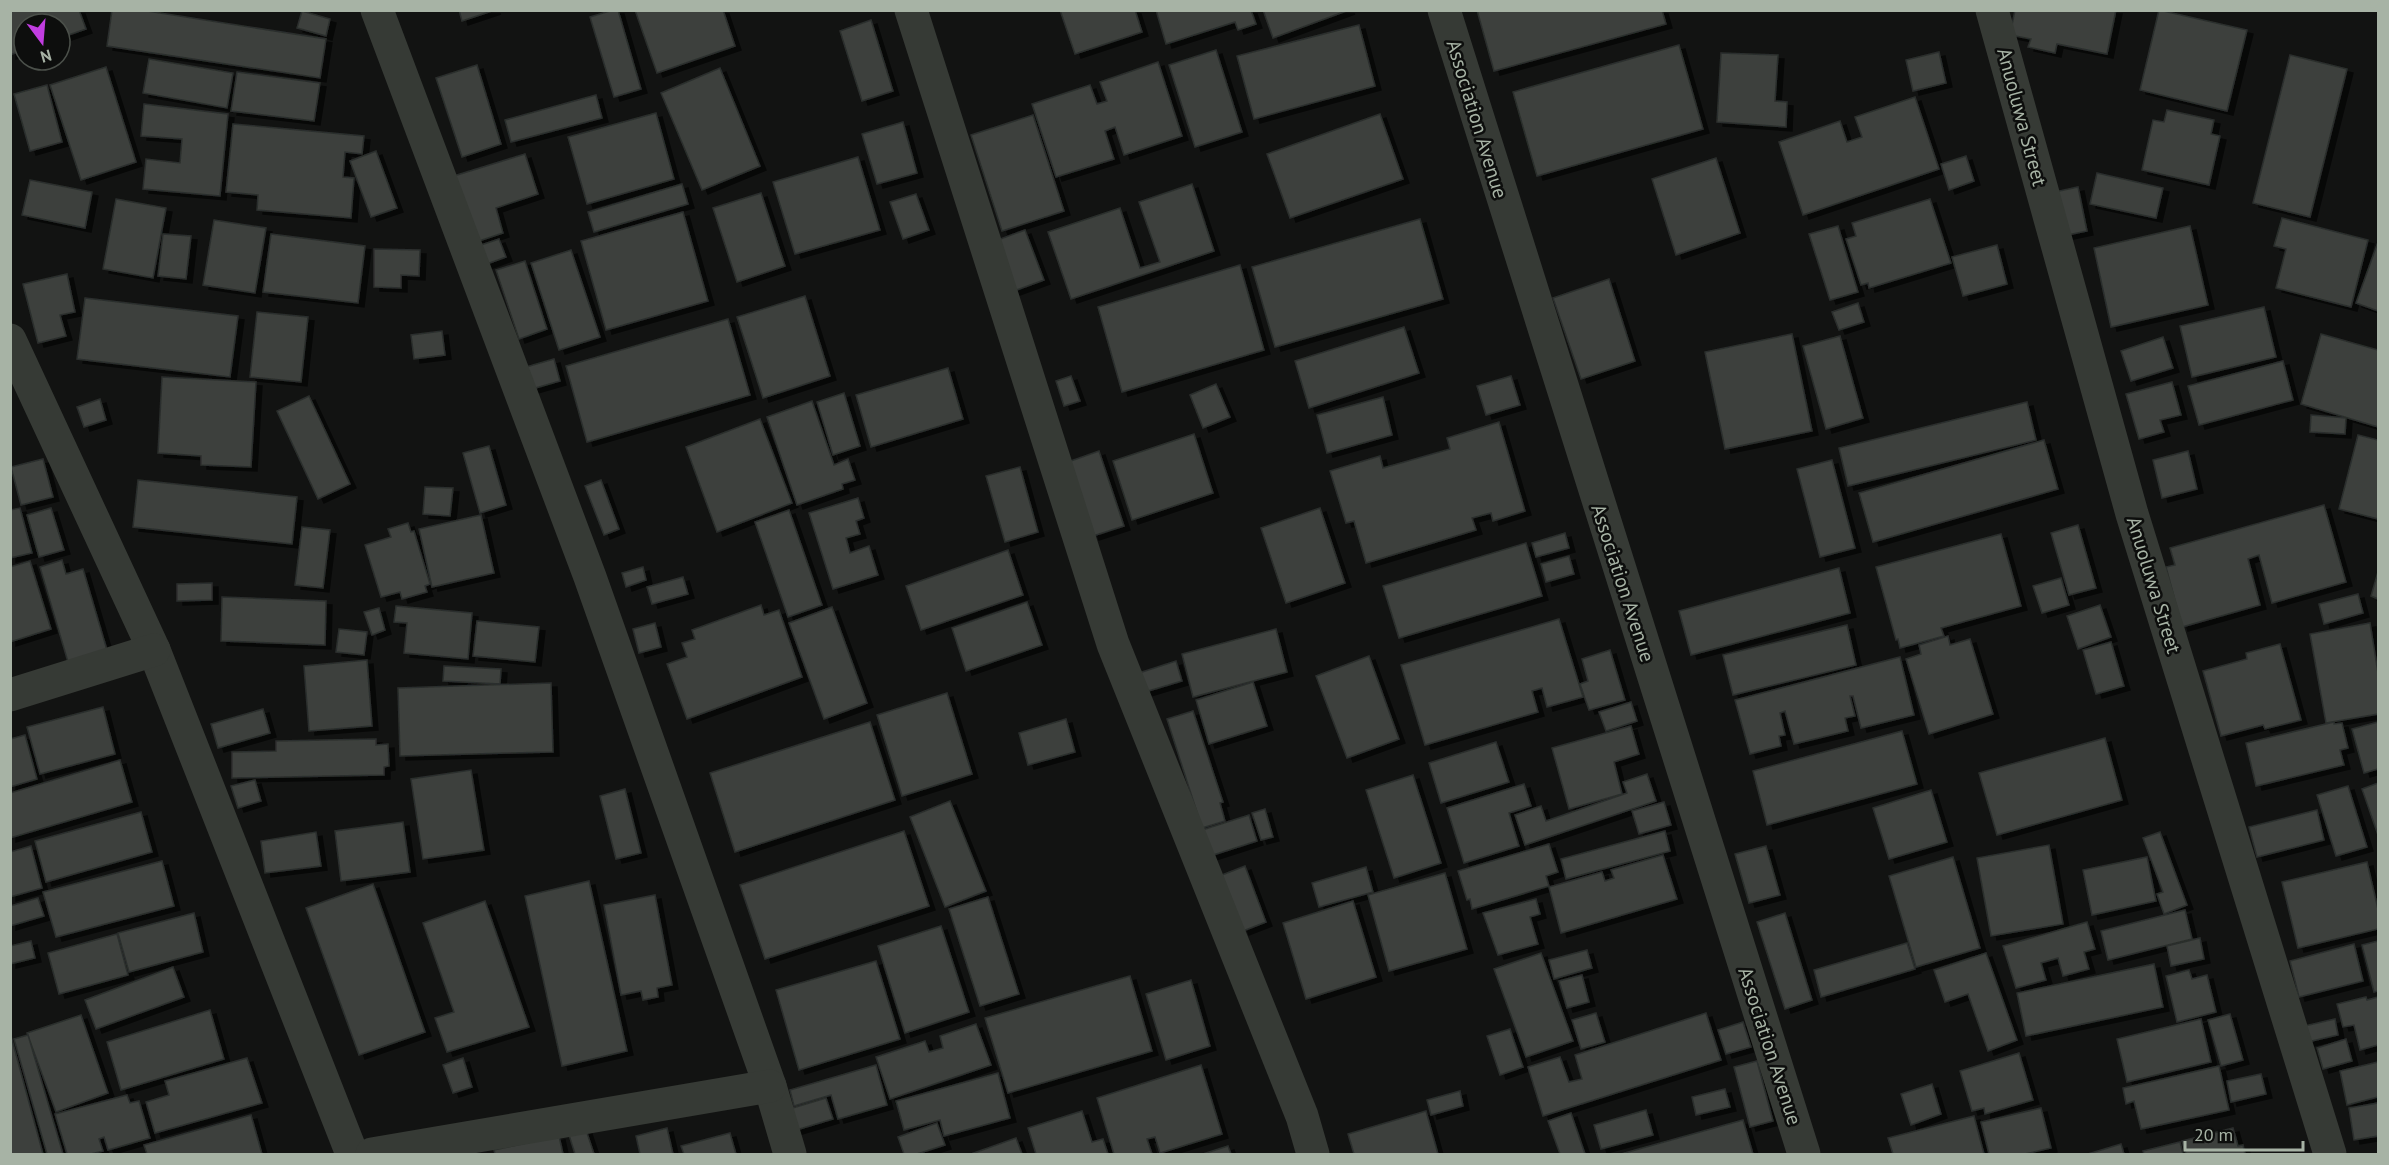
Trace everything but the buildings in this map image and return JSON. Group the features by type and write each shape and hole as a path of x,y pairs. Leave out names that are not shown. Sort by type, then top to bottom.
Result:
{"street":[{"path":"377,10 585,566 770,1086 790,1155"},
{"path":"911,10 1113,644 1302,1116 1313,1155"},
{"name":"Association Avenue","path":"1444,10 1804,1155"},
{"name":"Anuoluwa Street","path":"1992,10 2132,514 2330,1155"},
{"path":"10,340 154,650 352,1155"},
{"path":"10,695 154,650"},
{"path":"372,1155 770,1086"}]}
